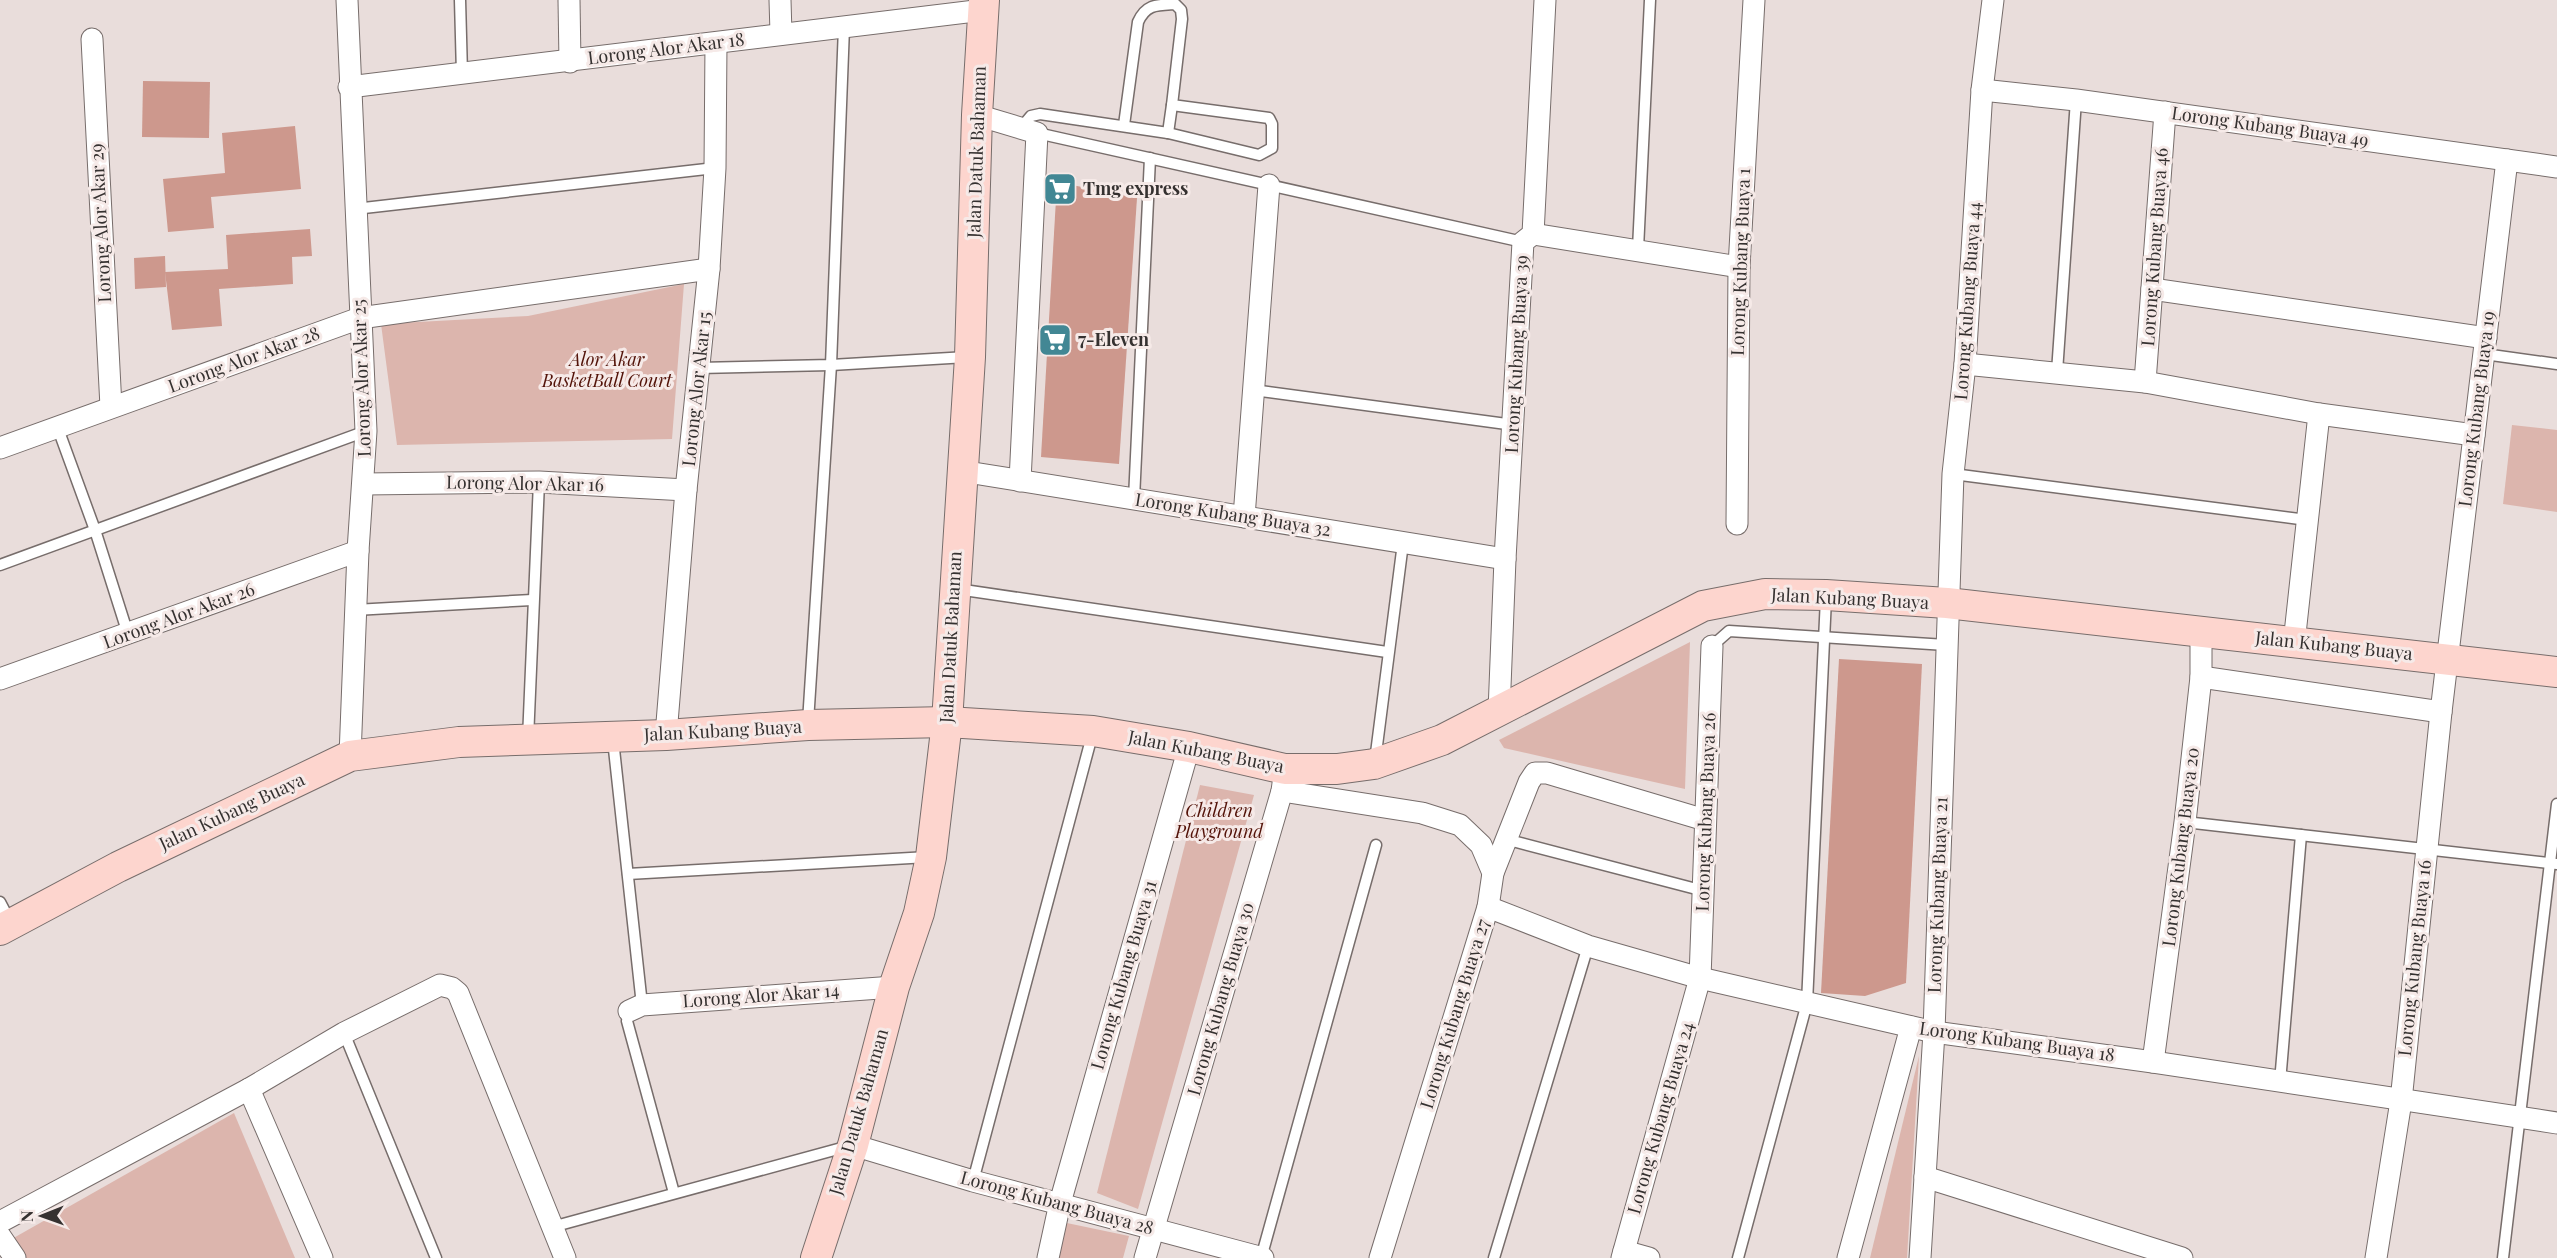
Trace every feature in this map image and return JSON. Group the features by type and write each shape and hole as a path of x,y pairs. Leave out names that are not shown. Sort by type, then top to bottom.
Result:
{"street":[{"name":"Lorong Alor Akar 25","path":"346,0 366,431 355,610 350,756"},
{"path":"569,0 570,62"},
{"path":"780,0 781,34"},
{"name":"Lorong Kubang Buaya 39","path":"1499,712 1505,559 1545,0"},
{"name":"Lorong Kubang Buaya 1","path":"1737,524 1738,267 1754,0"},
{"name":"Lorong Kubang Buaya 44","path":"1947,603 1953,474 1965,364 1982,90 1993,0"},
{"name":"Lorong Alor Akar 18","path":"349,87 844,27 983,5"},
{"name":"Jalan Datuk Bahaman","path":"816,1258 853,1145 894,987 919,914 931,857 947,722 961,471 970,357 977,115 983,5"},
{"name":"Lorong Alor Akar 29","path":"92,39 111,407"},
{"name":"Lorong Alor Akar 15","path":"666,735 686,490 710,269 715,168 716,43"},
{"name":"Lorong Kubang Buaya 49","path":"1982,90 2076,100 2557,166"},
{"name":"Lorong Kubang Buaya 46","path":"2145,382 2164,112"},
{"path":"977,115 1029,130 1020,481"},
{"name":"Lorong Kubang Buaya 19","path":"2448,658 2507,160"},
{"path":"1244,517 1269,185"},
{"path":"1528,238 1638,249 1738,267"},
{"name":"Lorong Alor Akar 28","path":"0,448 360,318 710,269"},
{"path":"2151,289 2485,346"},
{"path":"1965,364 2145,382 2319,414 2474,435"},
{"path":"2294,643 2319,414"},
{"name":"Lorong Kubang Buaya 32","path":"961,471 1505,559"},
{"name":"Lorong Alor Akar 16","path":"364,483 538,482 686,490"},
{"name":"Lorong Alor Akar 26","path":"0,679 358,551"},
{"name":"Jalan Kubang Buaya","path":"4,919 350,756 417,746 528,739 666,735 808,725 947,722 1093,731 1188,747 1284,780 1374,764 1442,740 1703,606 1765,594 1826,595 1947,603 2557,672"},
{"name":"Lorong Kubang Buaya 21","path":"1920,1258 1934,1032 1947,603"},
{"name":"Lorong Kubang Buaya 20","path":"2153,1062 2185,822 2201,676 2201,633"},
{"name":"Lorong Kubang Buaya 26","path":"1700,978 1712,646"},
{"name":"Lorong Kubang Buaya 16","path":"2376,1258 2401,1101 2426,847 2448,658"},
{"path":"2201,676 2441,712"},
{"name":"Lorong Kubang Buaya 31","path":"1048,1258 1060,1203 1188,747"},
{"name":"Lorong Kubang Buaya 27","path":"1380,1258 1488,907 1494,873 1505,839 1535,773 1547,773 1706,820"},
{"path":"1284,780 1422,813 1460,825 1481,845 1494,873"},
{"name":"Lorong Kubang Buaya 30","path":"1145,1258 1284,780"},
{"name":"Lorong Kubang Buaya 18","path":"1488,907 1588,946 1700,978 1934,1032 2153,1062 2557,1123"},
{"name":"Lorong Kubang Buaya 24","path":"1623,1254 1700,978"},
{"path":"0,1222 249,1089 344,1033 440,985 452,987 458,993 566,1258"},
{"name":"Lorong Alor Akar 14","path":"636,1008 894,987"},
{"path":"1848,1258 1911,1027"},
{"path":"249,1089 322,1258"},
{"name":"Lorong Kubang Buaya 28","path":"853,1145 973,1181 1262,1258"},
{"path":"1925,1177 2128,1250 2182,1258"},
{"path":"0,1236 15,1258"},
{"path":"1623,1254 1649,1258"}],"lane":[{"path":"460,0 462,74"},
{"path":"1638,249 1650,0"},
{"path":"1124,125 1138,22 1142,12 1151,5 1175,4 1180,10 1182,19 1168,133"},
{"path":"808,725 831,365 844,27"},
{"path":"2057,372 2076,100"},
{"path":"1172,105 1269,118 1272,124 1272,148 1260,155 1168,133 1040,114 1031,116 1029,130 1269,185 1528,238"},
{"path":"1134,499 1150,158"},
{"path":"355,209 715,168"},
{"path":"2485,346 2557,364"},
{"path":"699,369 831,365 970,357"},
{"path":"1254,390 1514,425"},
{"path":"57,426 95,530 128,634"},
{"path":"0,565 366,431"},
{"path":"1953,474 2307,520"},
{"path":"528,739 538,482"},
{"path":"1374,764 1403,543"},
{"path":"954,588 1387,652"},
{"path":"1738,1258 1807,1003 1826,595"},
{"path":"355,610 532,600"},
{"path":"1712,646 1729,631 1946,645"},
{"path":"973,1181 1093,731"},
{"path":"613,737 628,874 636,1008 627,1021 674,1192"},
{"path":"2503,1258 2554,864 2557,804"},
{"path":"2185,822 2426,847 2554,864"},
{"path":"2280,1082 2301,835"},
{"path":"1505,839 1704,891"},
{"path":"1262,1258 1376,845"},
{"path":"628,874 931,857"},
{"path":"1494,1258 1588,946"},
{"path":"344,1033 436,1258"},
{"path":"552,1227 853,1145"}],"green space":[{"name":"Alor Akar BasketBall Court","path":"684,284 672,439 397,445 381,324 528,316"},
{"path":"2512,425 2557,430 2557,512 2503,504"},
{"path":"1690,642 1685,789 1504,748 1499,740"},
{"name":"Children Playground","path":"1200,785 1254,795 1138,1209 1097,1193"},
{"path":"1919,1056 1907,1258 1870,1258"},
{"path":"234,1113 295,1258 22,1258 10,1240"},
{"path":"1062,1222 1129,1236 1123,1258 1057,1258"}],"building":[{"path":"143,81 210,82 209,138 142,137"},
{"path":"295,126 301,189 211,197 214,228 168,232 163,179 225,173 222,133"},
{"path":"1057,182 1137,198 1119,464 1041,457"},
{"path":"310,229 312,256 292,257 293,284 219,289 222,326 172,330 165,272 228,269 226,235"},
{"path":"165,256 166,287 135,289 134,258"},
{"path":"1839,659 1922,664 1906,983 1865,996 1821,993"}],"place":[{"name":"Tmg express","path":"1060,189"},
{"name":"7-Eleven","path":"1055,340"}]}
